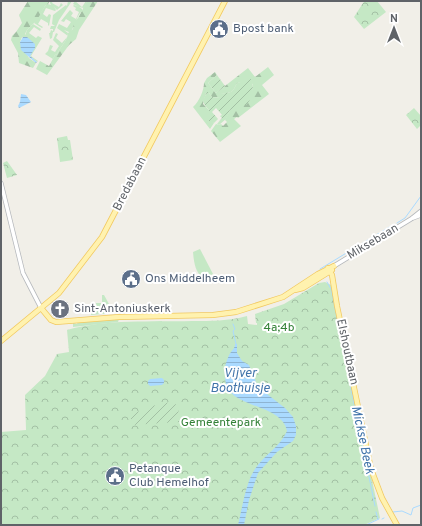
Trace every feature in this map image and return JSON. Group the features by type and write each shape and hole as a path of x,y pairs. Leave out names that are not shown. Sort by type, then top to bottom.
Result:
{"main road":[{"name":"Bredabaan","path":"1,341 62,290 102,237 225,1"},
{"name":"Miksebaan","path":"41,308 51,320 56,322 119,317 230,313 278,300 334,266"},
{"name":"Elshoutbaan","path":"328,271 332,281 374,482 384,509 394,525"},
{"name":"Elshoutbaan","path":"371,469 382,498 397,525"}],"street":[{"path":"1,183 23,273 41,308"},
{"name":"Miksebaan","path":"412,219 421,211"},
{"name":"Miksebaan","path":"334,266 421,215"}],"green space":[{"path":"28,1 50,1 45,6 37,20 27,30 25,34 27,37 22,37 20,42 29,58 36,63 33,68 19,63 18,53 11,40 12,36 22,23 19,15"},
{"path":"50,1 53,1 52,3 59,7 61,3 63,5 57,10 54,7 56,10 55,11 46,8 43,14 47,17 49,14 51,15 49,26 48,23 41,19 38,24 43,27 42,28 34,23 45,6 48,4 51,5"},
{"path":"68,1 72,1 59,20 53,32 52,38 50,39 49,33 51,30 53,31 53,29 50,29 51,26 55,26 52,24 53,15 66,5 67,6"},
{"path":"75,1 82,7 87,1 84,8 73,4"},
{"path":"87,1 98,1 79,30 76,39 69,45 47,75 36,69 40,61 49,66 68,36 68,33 73,29 74,22 78,18"},
{"path":"365,1 377,1 386,12 364,29 354,17"},
{"path":"74,5 82,9 82,11 71,32 64,30 68,33 68,36 57,28 59,24 67,28 71,22 66,19 64,22 61,21 70,10 73,13 71,16 76,19 79,12 75,10 76,8 73,6"},
{"path":"33,24 41,29 40,31 34,27 29,33 36,38 38,36 42,38 31,56 38,61 37,62 30,56 35,45 25,36 27,30"},
{"path":"56,33 58,34 56,38 62,43 67,37 53,59 45,54 50,45 53,46 51,50 55,52 59,46 53,40"},
{"path":"268,67 274,75 262,85 269,94 238,118 237,117 234,119 241,126 220,142 211,131 216,124 221,124 223,126 227,122 225,120 230,110 251,94 253,84 242,82 237,83 232,92 221,94 220,98 212,97 209,93 206,93 203,104 209,110 209,119 214,123 210,129 193,107 200,98 207,78 215,72 217,75 208,83 216,93 248,68 255,77"},
{"path":"217,75 225,86 216,93 208,83"},
{"path":"251,79 253,85 252,93 250,100 246,105 241,103 237,108 230,110 226,119 219,125 217,124 222,118 220,116 222,115 216,108 212,112 218,119 214,123 209,121 209,110 204,102 207,92 212,97 220,98 220,94 232,92 237,83"},
{"path":"414,108 421,116 421,125 417,129 406,115"},
{"path":"67,136 68,140 70,140 73,160 60,162 57,138"},
{"path":"7,161 17,175 7,178 3,163"},
{"path":"200,249 213,274 203,279 197,270 193,256 193,252"},
{"name":"Gemeentepark","path":"325,282 331,285 380,518 364,525 1,525 1,432 26,430 25,395 45,376 57,354 69,352 67,330 97,324 145,321 213,321 247,316 248,324 257,325 255,314 284,304 319,283"},
{"path":"102,295 104,295 114,313 91,315 91,308 96,308 96,303 102,303"},
{"path":"119,319 118,322 73,327 73,323 77,324 78,322"},
{"path":"163,402 167,402 169,405 178,404 179,422 132,425 130,412 146,411 146,406 161,405"}],"water":[{"path":"23,37 27,37 35,44 35,48 30,56 37,62 36,63 21,50 20,42"},
{"path":"21,94 26,95 31,102 19,108 18,106"},
{"name":"Vijver Boothuisje","path":"235,344 237,344 237,353 242,361 249,365 258,387 285,408 293,417 296,426 296,435 293,441 277,452 258,473 249,500 244,525 238,525 252,474 259,464 281,441 287,431 284,423 277,417 242,400 228,389 225,380 225,367"},
{"path":"162,378 164,383 162,385 150,386 148,384 150,379"}],"waterway":[{"name":"Mickse Beek","path":"397,223 405,218 421,196"},
{"name":"Mickse Beek","path":"320,269 391,226"},
{"name":"Mickse Beek","path":"327,282 331,289 348,372"},
{"path":"233,324 235,329 233,331 236,344"},
{"name":"Mickse Beek","path":"348,374 375,506"},
{"path":"393,512 402,511 411,515 413,508 421,505"},
{"name":"Mickse Beek","path":"376,512 378,519"},
{"path":"366,525 379,519"}],"place":[{"name":"Bpost bank","path":"219,29"},
{"name":"Ons Middelheem","path":"131,279"},
{"name":"Sint-Antoniuskerk","path":"60,309"},
{"name":"Petanque Club Hemelhof","path":"115,476"}],"park label":[{"name":"4a;4b","path":"279,328"}]}
